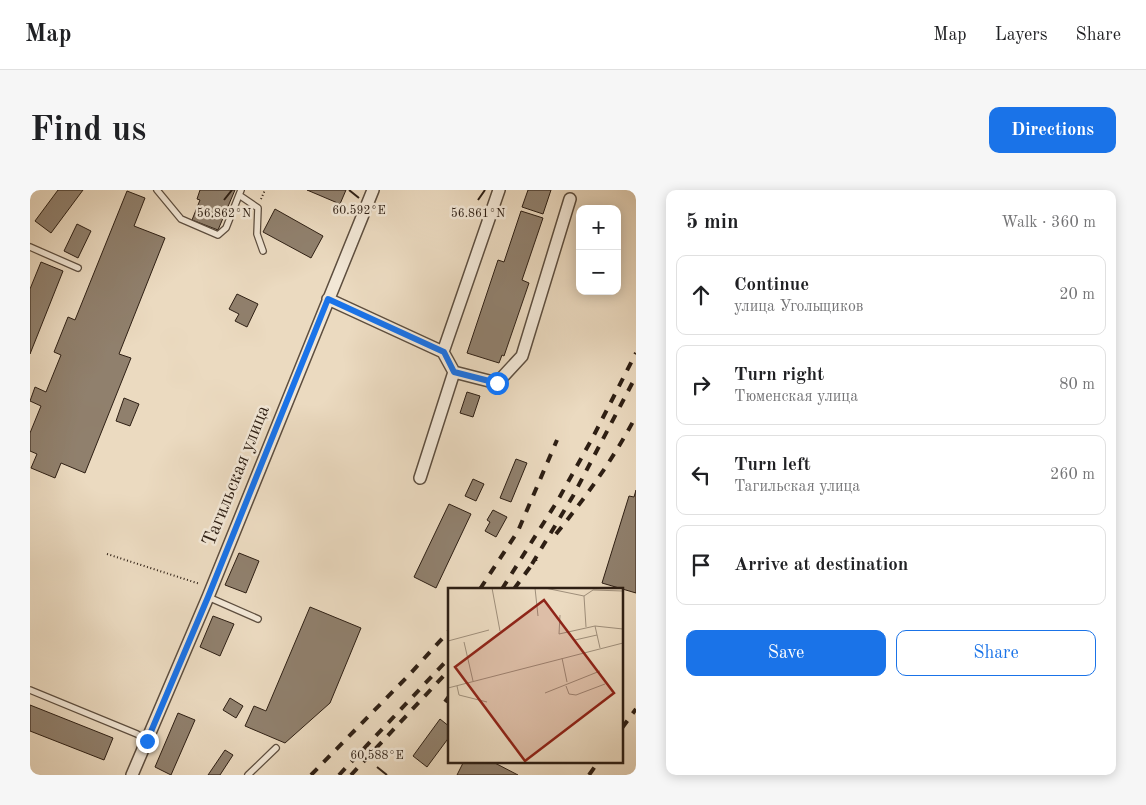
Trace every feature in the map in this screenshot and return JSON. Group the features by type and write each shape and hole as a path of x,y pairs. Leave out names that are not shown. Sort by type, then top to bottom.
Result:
{"street":[{"name":"Тагильская улица","path":"132,775 208,597 373,190"},
{"path":"444,352 499,190"},
{"path":"454,372 497,383 522,356 570,199"},
{"path":"328,299 444,352 454,372 420,478"}],"lane":[{"path":"157,190 181,219 218,235 226,228 240,192 258,208 257,234 263,251"},
{"path":"30,247 78,268"},
{"path":"208,597 258,620"},
{"path":"30,690 137,734 147,741"},
{"path":"248,775 276,748"}],"path":[{"path":"107,554 202,584"}],"building":[{"path":"58,190 83,190 51,233 35,221"},
{"path":"200,190 235,190 218,230 192,220 200,200 197,199"},
{"path":"307,190 346,190 340,204"},
{"path":"528,190 551,190 543,214 522,207"},
{"path":"127,191 145,198 134,226 165,238 119,354 131,358 85,473 61,463 55,478 31,468 37,454 30,451 30,433 41,406 30,401 35,387 46,392 61,355 54,352 68,317 75,320"},
{"path":"275,209 323,236 311,258 263,232"},
{"path":"521,211 543,218 522,280 529,283 504,356 502,355 499,363 467,353 498,260 504,262"},
{"path":"77,224 91,231 78,258 64,251"},
{"path":"41,262 63,271 30,354 30,289"},
{"path":"237,294 258,304 247,327 235,321 239,314 229,309"},
{"path":"467,392 480,396 473,417 460,413"},
{"path":"124,398 139,404 130,426 116,421"},
{"path":"516,459 527,463 511,502 500,498"},
{"path":"473,479 484,484 476,501 465,496"},
{"path":"636,490 636,593 602,583 629,496 634,497"},
{"path":"449,504 471,514 436,588 414,577"},
{"path":"493,510 507,517 496,537 485,531 490,522 487,520"},
{"path":"239,553 259,561 246,593 225,585"},
{"path":"310,607 361,628 330,703 285,743 245,726 254,706 266,711"},
{"path":"213,616 234,624 220,656 200,647"},
{"path":"230,698 243,706 236,718 223,710"},
{"path":"30,705 113,738 104,760 30,731"},
{"path":"178,713 195,720 171,775 155,767"},
{"path":"440,719 448,725 448,739 427,767 413,756"},
{"path":"225,750 233,755 220,775 208,775"},
{"path":"464,762 493,762 518,775 457,775"}],"railway":[{"path":"503,588 558,500 636,353"},
{"path":"532,564 573,496 636,376"},
{"path":"556,534 599,477 636,416"},
{"path":"481,588 518,531 557,440"},
{"path":"515,588 536,559"},
{"path":"311,775 448,632"},
{"path":"339,775 448,659"},
{"path":"351,775 448,671"},
{"path":"445,702 448,698"},
{"path":"624,725 636,709"},
{"path":"589,775 598,762"}],"route":[{"path":"147,741 208,597 328,299 444,352 454,372 497,383"}]}
